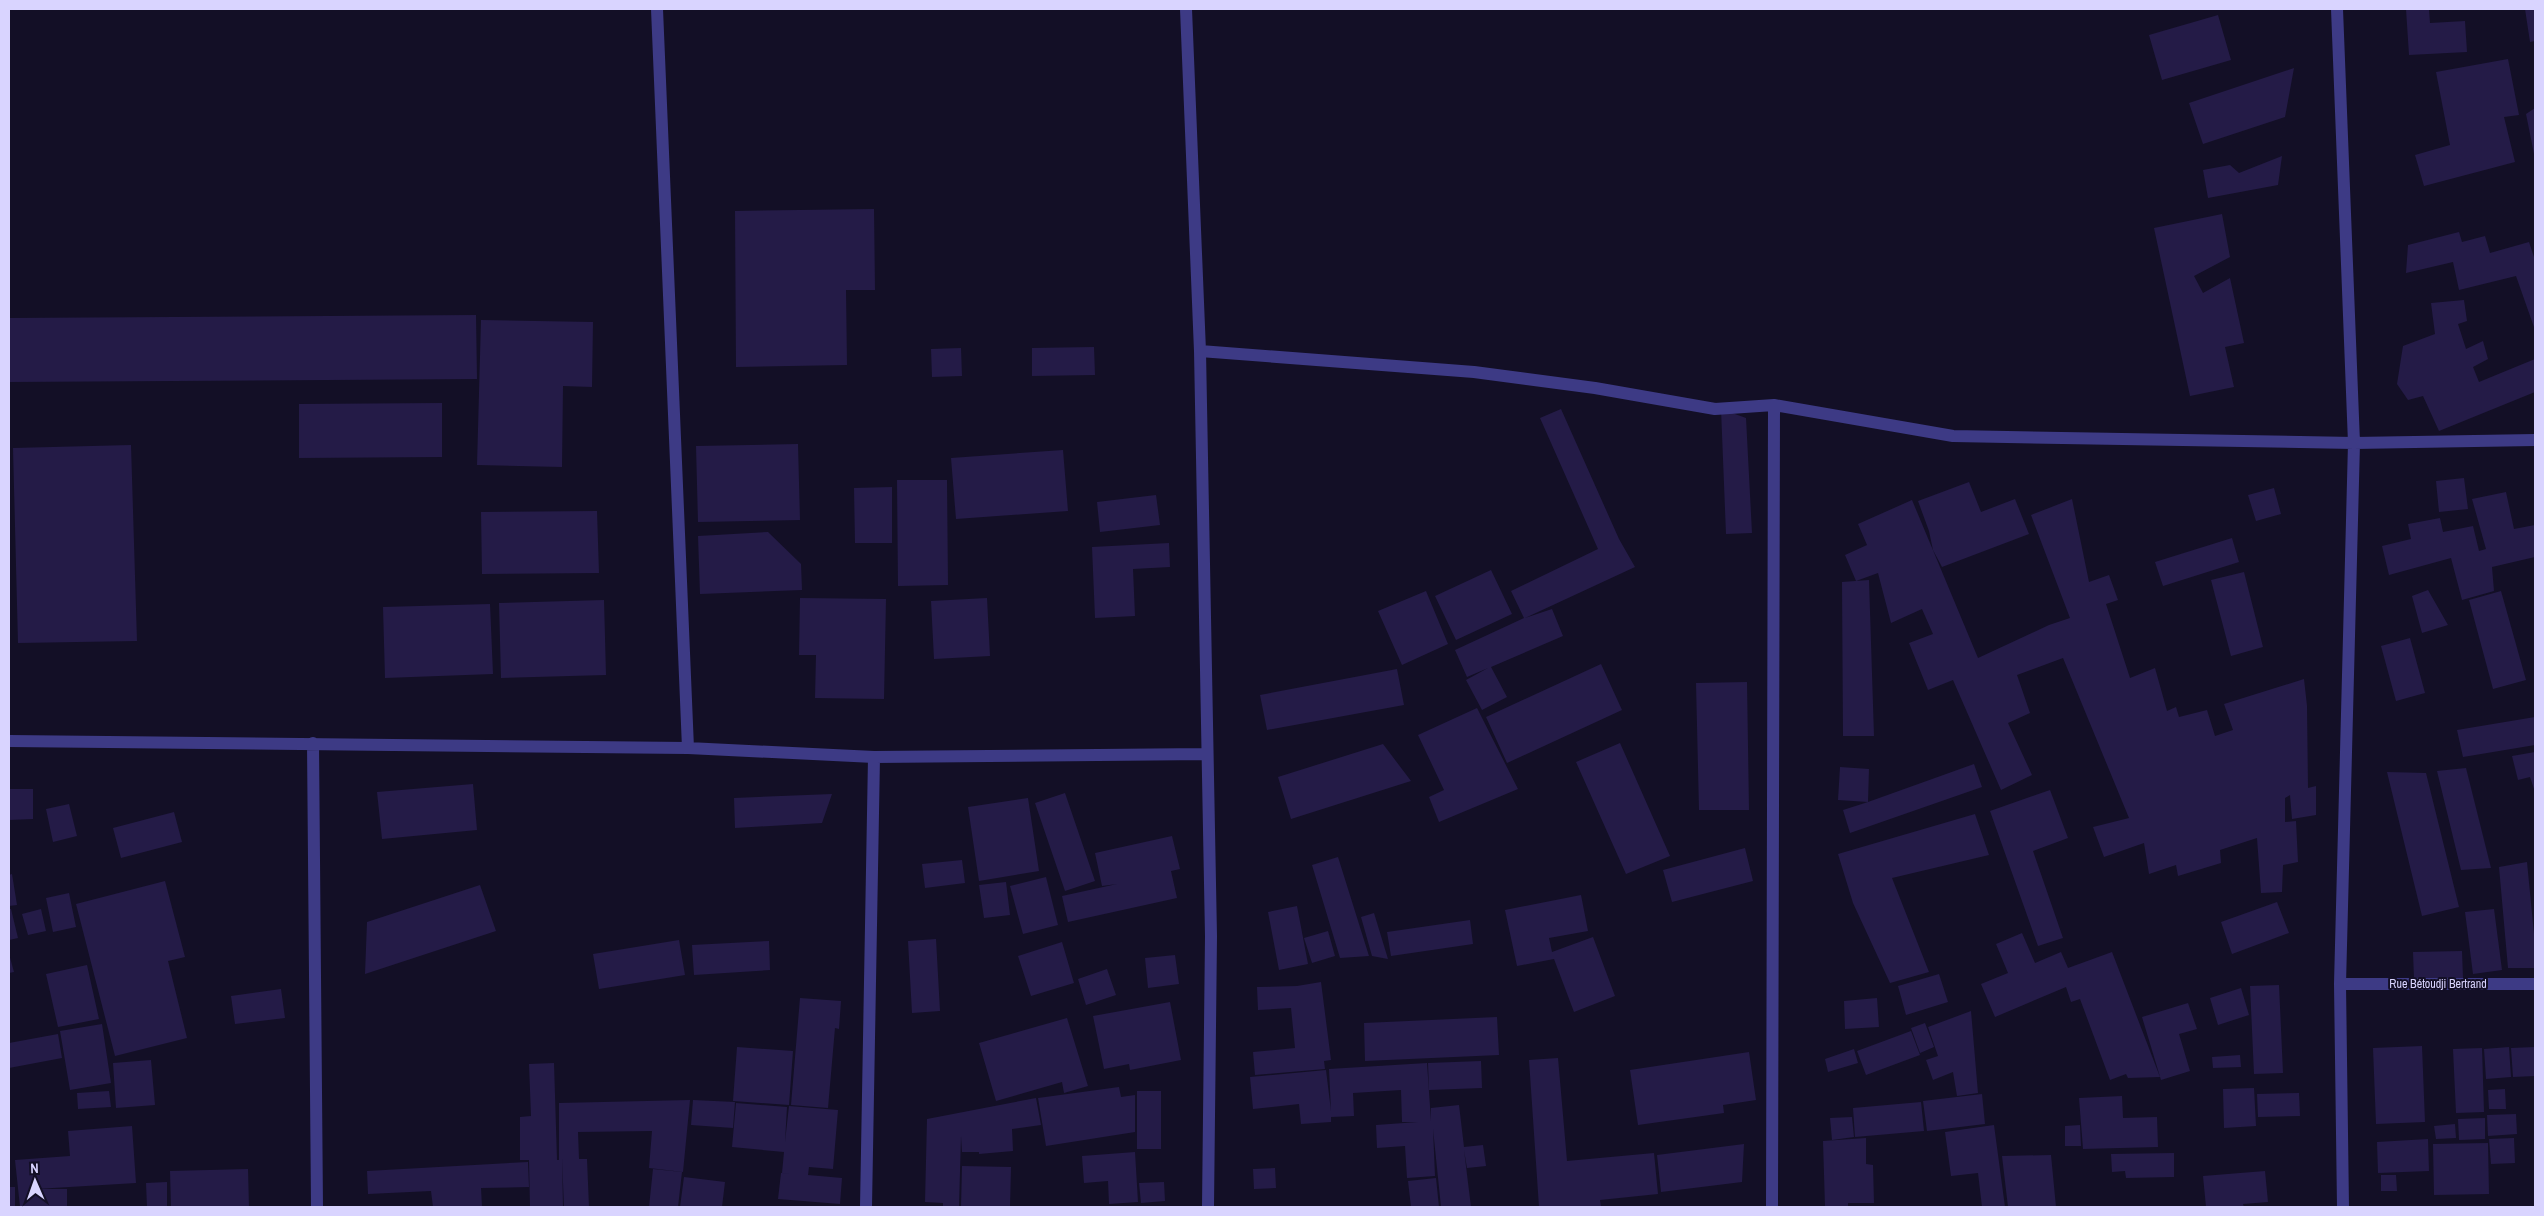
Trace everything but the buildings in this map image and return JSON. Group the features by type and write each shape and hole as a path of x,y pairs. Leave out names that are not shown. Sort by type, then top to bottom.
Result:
{"street":[{"path":"657,9 688,748"},
{"path":"1186,9 1200,351 1211,936 1208,1207"},
{"path":"2337,9 2354,443 2340,984 2343,1207"},
{"path":"1200,351 1474,372 1595,388 1715,408 1774,405 1953,436 2354,443 2535,440"},
{"path":"1772,1207 1774,405"},
{"path":"9,742 313,743 688,748 874,757 1207,754"},
{"path":"313,743 317,1207"},
{"path":"866,1207 874,757"},
{"name":"Rue Bétoudji Bertrand","path":"2340,984 2535,984"}]}
